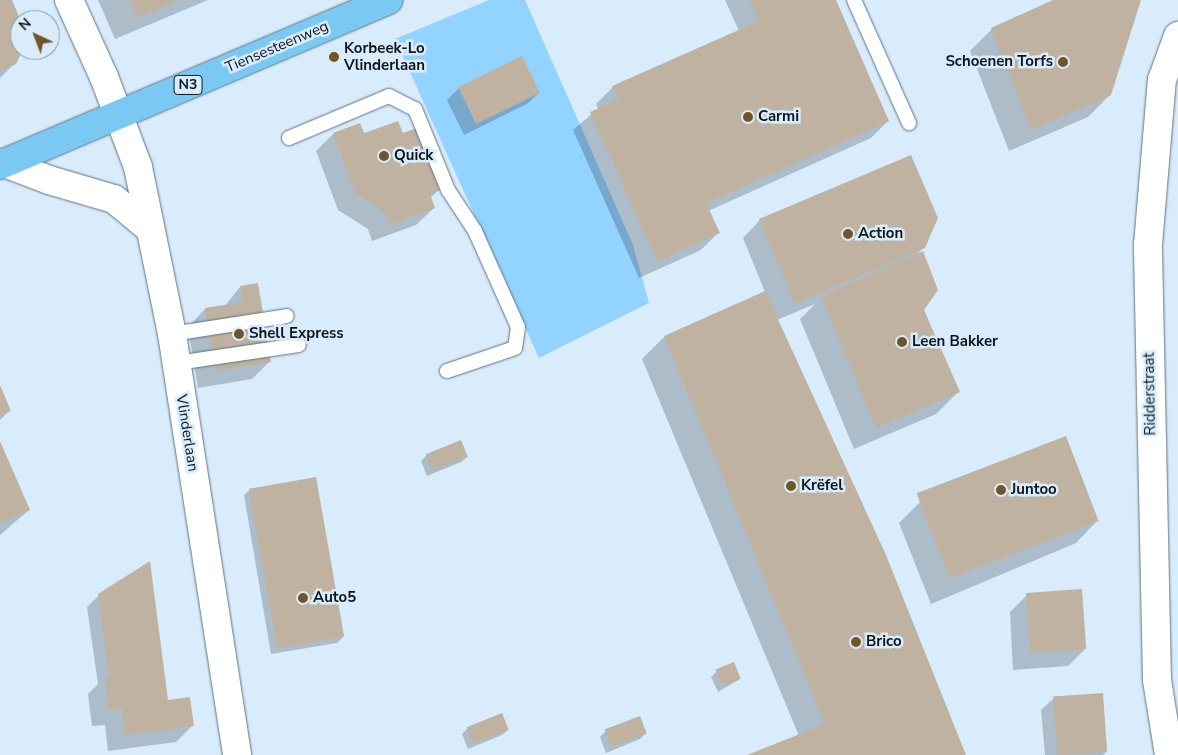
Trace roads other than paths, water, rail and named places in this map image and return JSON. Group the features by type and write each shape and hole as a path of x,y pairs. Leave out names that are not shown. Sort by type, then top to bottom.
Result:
{"main road":[{"name":"Tiensesteenweg","path":"2,164 388,0"}],"street":[{"name":"Vlinderlaan","path":"69,0 138,167 177,363 237,755"},
{"name":"Ridderstraat","path":"1169,755 1157,680 1148,245 1162,80 1178,36"},
{"path":"2,164 114,199 150,229"}],"lane":[{"path":"854,0 909,123"},
{"path":"289,138 389,96 415,109 448,190 475,232 518,327 515,348 503,354 447,371"},
{"path":"172,334 287,316"},
{"path":"177,363 300,345"}],"place":[{"name":"Korbeek-Lo Vlinderlaan","path":"334,57"},
{"name":"Schoenen Torfs","path":"1063,62"},
{"name":"Carmi","path":"748,117"},
{"name":"Quick","path":"384,156"},
{"name":"Action","path":"848,234"},
{"name":"Shell Express","path":"239,334"},
{"name":"Leen Bakker","path":"902,342"},
{"name":"Krëfel","path":"791,486"},
{"name":"Juntoo","path":"1001,490"},
{"name":"Auto5","path":"303,598"},
{"name":"Brico","path":"856,642"}]}
